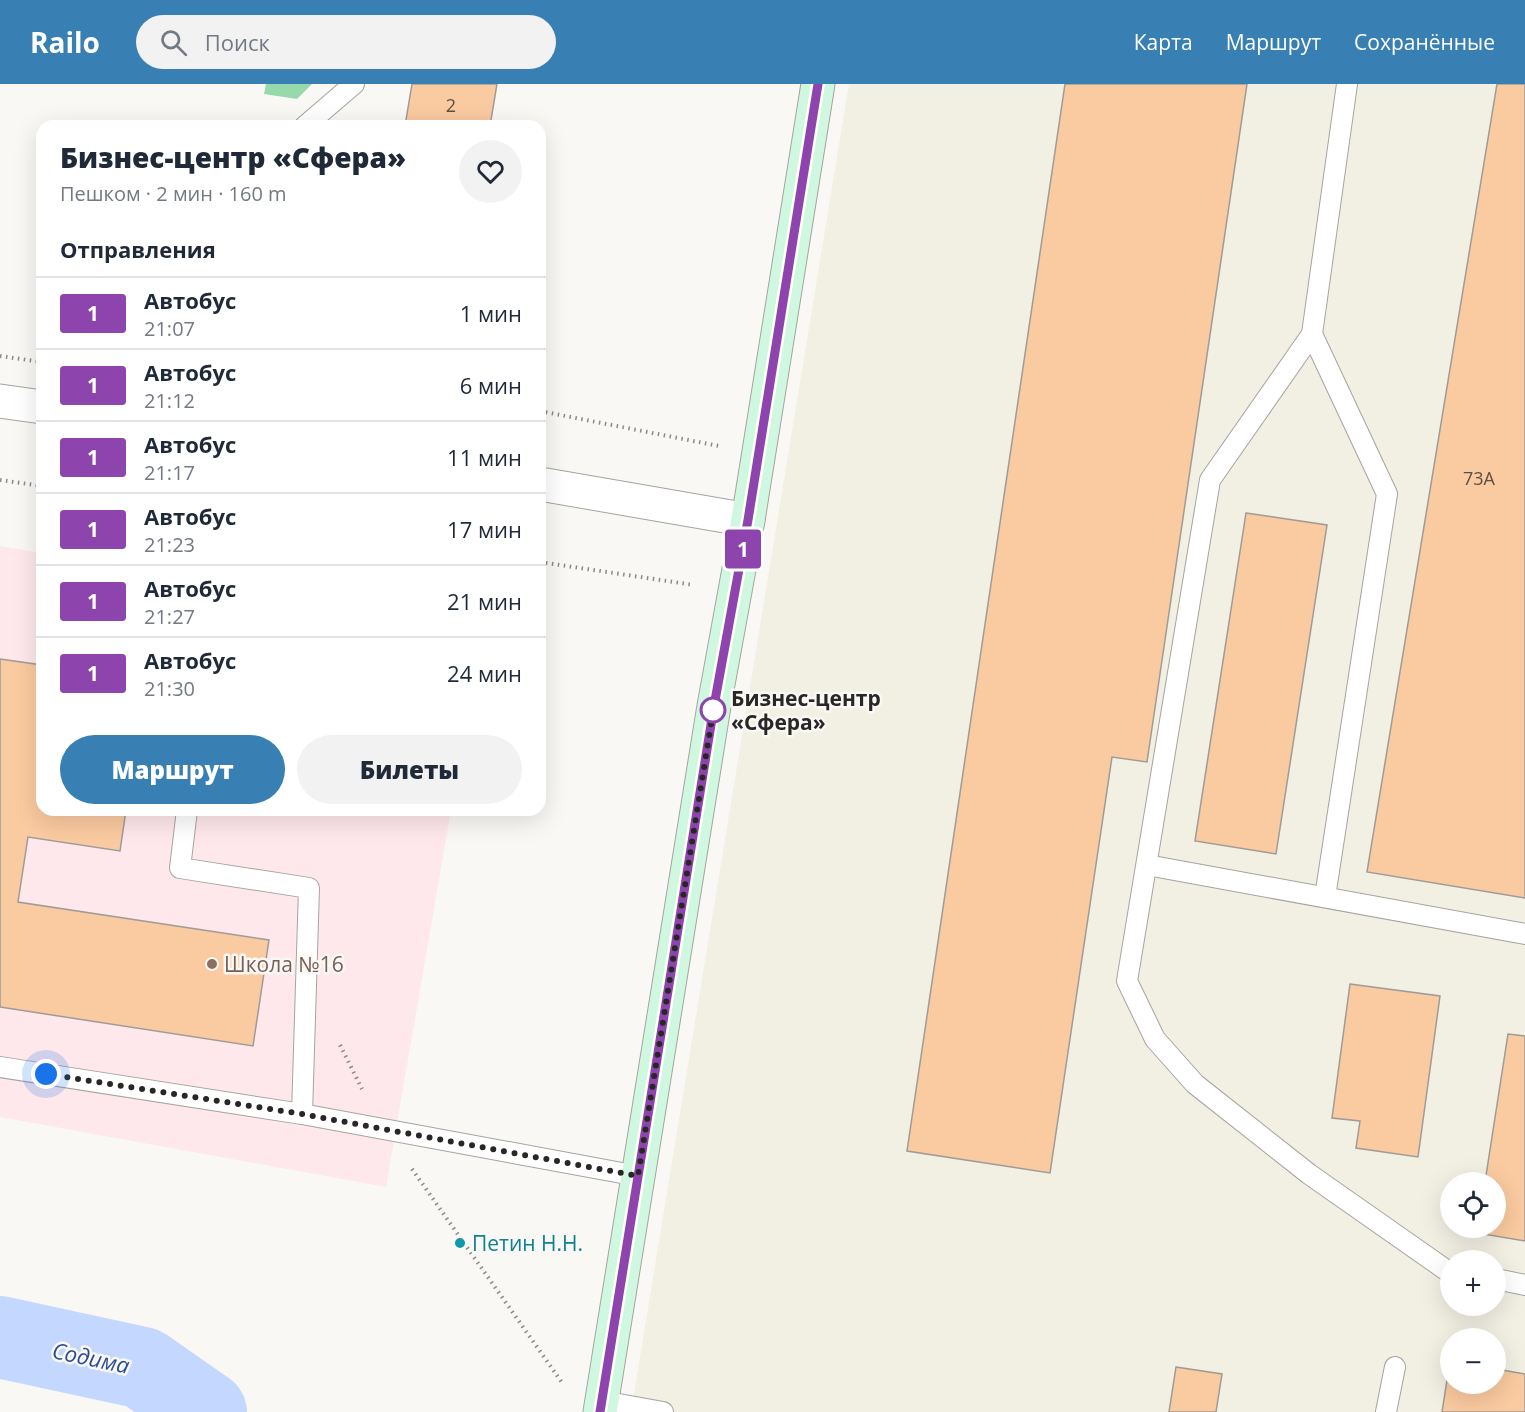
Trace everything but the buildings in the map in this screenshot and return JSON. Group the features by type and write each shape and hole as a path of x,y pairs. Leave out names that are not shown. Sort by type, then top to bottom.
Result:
{"street":[{"path":"601,1406 714,706 748,520 818,84"},
{"path":"0,401 36,406"},
{"path":"546,485 748,520"}],"lane":[{"path":"312,120 354,84"},
{"path":"1347,84 1312,334 1210,480 1127,981 1155,1039 1195,1084 1309,1174 1440,1266"},
{"path":"1312,334 1388,494 1325,897"},
{"path":"186,816 180,868 309,888 302,1114"},
{"path":"1147,865 1525,934"},
{"path":"0,1067 302,1114 638,1176"},
{"path":"1506,1281 1525,1285"},
{"path":"1386,1412 1395,1367"},
{"path":"601,1406 663,1412"}],"path":[{"path":"0,356 36,362"},
{"path":"546,412 720,446"},
{"path":"0,480 36,485"},
{"path":"546,563 698,585"}],"shaded area":[{"path":"849,84 1525,84 1525,1412 631,1412"},
{"name":"Школа №16","path":"0,546 36,552 36,816 450,816 386,1187 0,1117"}],"green space":[{"path":"266,84 312,84 297,99 264,94"}],"waterway":[{"name":"Содима","path":"0,1337 143,1368 206,1412"}],"bus line":[{"name":"1","path":"600,1412 714,706 748,520 818,84"}],"place":[{"name":"Бизнес-центр «Сфера»","path":"713,710"},
{"name":"Школа №16","path":"212,964"},
{"name":"Петин Н.Н.","path":"460,1243"}],"route":[{"path":"46,1074 302,1114 638,1176 714,706 713,710"}]}
